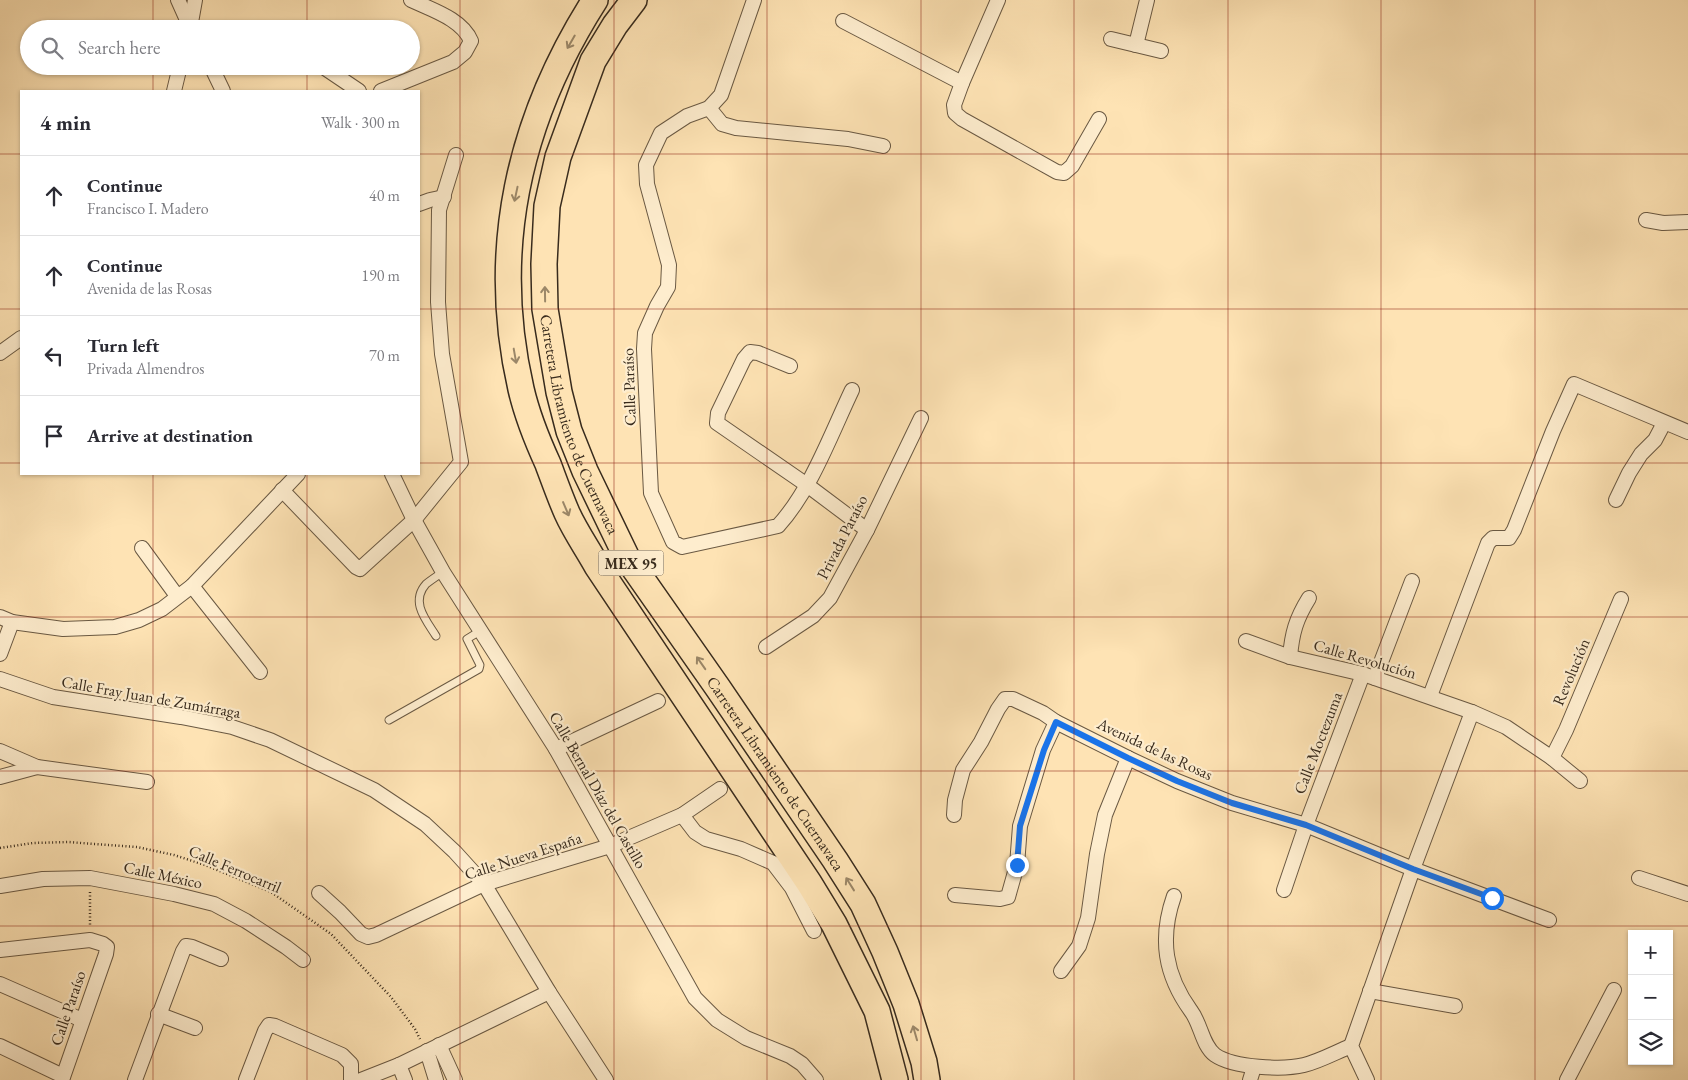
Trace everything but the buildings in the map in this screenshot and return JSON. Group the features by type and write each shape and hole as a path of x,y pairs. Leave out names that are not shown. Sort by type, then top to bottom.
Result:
{"highway":[{"name":"Carretera Libramiento de Cuernavaca","path":"595,0 567,48 542,102 524,158 512,210 508,259 509,306 513,348 522,391 538,441 568,515 597,566 809,883 834,924 877,1012 895,1080"},
{"name":"Carretera Libramiento de Cuernavaca","path":"634,0 615,25 593,61 558,157 548,206 544,264 545,309 559,392 569,431 585,471 627,558 718,688 863,904 906,1004 924,1062 927,1080"}],"street":[{"path":"178,0 187,20"},
{"path":"191,20 195,0"},
{"path":"383,90 453,62 465,52 471,41 467,32 450,18 412,0"},
{"path":"754,0 721,95 709,108 722,124 736,128 848,139 883,146"},
{"path":"1136,45 1147,0"},
{"path":"996,1 962,83 954,105 955,113 962,119 1057,172 1064,173 1072,166 1099,119"},
{"path":"843,21 962,83"},
{"path":"1111,39 1161,51"},
{"path":"174,90 178,75"},
{"path":"215,75 223,90"},
{"path":"335,75 358,90"},
{"name":"Calle Paraíso","path":"709,108 687,116 662,133 646,165 646,184 669,265 668,287 645,333 644,349 652,493 673,542 682,547 778,526 786,518 807,485 852,390"},
{"path":"282,490 356,567 360,568 414,520 461,462 442,354 438,302 439,210 456,155"},
{"path":"420,204 444,197"},
{"path":"1646,220 1663,223 1688,222"},
{"path":"0,353 20,339"},
{"path":"790,366 758,353 750,352 744,359 718,413 718,423 807,485 867,530"},
{"path":"1430,696 1488,543 1493,538 1509,538 1514,530 1574,384 1688,432"},
{"name":"Privada Paraíso","path":"766,646 813,616 830,598 867,530 921,418"},
{"path":"1616,500 1637,460 1655,440 1664,423"},
{"path":"0,654 6,620 63,629 115,627 139,620 162,608 192,586 297,475"},
{"name":"Calle Bernal Díaz del Castillo","path":"392,475 414,520 443,572 556,749 695,998 717,1020 746,1038 790,1056 802,1064 816,1080"},
{"path":"142,548 177,596"},
{"name":"Calle Moctezuma","path":"1284,890 1306,825 1369,676 1412,581"},
{"path":"192,586 260,672"},
{"path":"1290,657 1292,634 1299,614 1310,598"},
{"name":"Revolución","path":"1552,758 1566,730 1621,599"},
{"name":"Calle Revolución","path":"1246,641 1290,657 1369,676 1472,712 1506,727 1552,758 1580,781"},
{"name":"Calle Fray Juan de Zumárraga","path":"0,679 52,697 232,727 270,740 374,790 425,824 456,852 484,884 549,992 606,1080"},
{"name":"Avenida de las Rosas","path":"954,815 955,800 963,770 982,742 1005,699 1013,699 1177,781 1232,803 1306,825 1413,869 1549,920"},
{"path":"556,749 658,701"},
{"path":"1367,1080 1351,1046 1413,869 1472,712"},
{"path":"955,895 1000,899 1008,897 1017,865 1020,826 1044,750 1056,722"},
{"path":"0,751 37,767 147,782"},
{"path":"1061,971 1078,946 1088,918 1094,872 1105,815 1128,758"},
{"path":"0,777 37,767"},
{"name":"Calle Nueva España","path":"319,893 360,934 368,937 376,935 484,884 610,846 682,815 720,790"},
{"path":"682,815 695,832 706,839 741,849 772,863 792,888 814,931"},
{"name":"Calle México","path":"0,886 43,879 90,878 174,894 214,904 246,921 303,960"},
{"path":"1639,878 1688,894"},
{"path":"1174,896 1167,915 1166,946 1171,976 1182,998 1196,1017 1206,1043 1214,1054 1233,1062 1252,1074 1304,1065 1351,1046"},
{"path":"0,950 90,940"},
{"name":"Calle Paraíso","path":"63,1078 106,954 107,947 90,940"},
{"path":"135,1080 158,1014 186,946 192,946 222,959"},
{"path":"0,984 82,1020"},
{"path":"1567,1080 1614,990"},
{"path":"1370,991 1455,1006"},
{"path":"361,1080 398,1065 549,992"},
{"path":"158,1014 195,1028"},
{"path":"246,1080 264,1031 269,1025 276,1026 342,1055 351,1064 352,1080"},
{"path":"0,1046 63,1078"},
{"path":"433,1048 436,1080"},
{"path":"433,1048 454,1080"},
{"path":"398,1065 405,1080"}],"lane":[{"path":"436,636 420,612 418,604 425,585 443,572"},
{"path":"389,720 478,670 480,665 467,638 480,631"}],"path":[{"name":"Calle Ferrocarril","path":"0,848 33,843 68,842 137,847 174,855 205,865 271,892 331,934 391,997 415,1029 433,1048"},
{"path":"90,878 90,940"}],"route":[{"path":"1017,865 1020,826 1044,750 1056,722 1177,781 1232,803 1306,825 1413,869 1492,898"}]}
